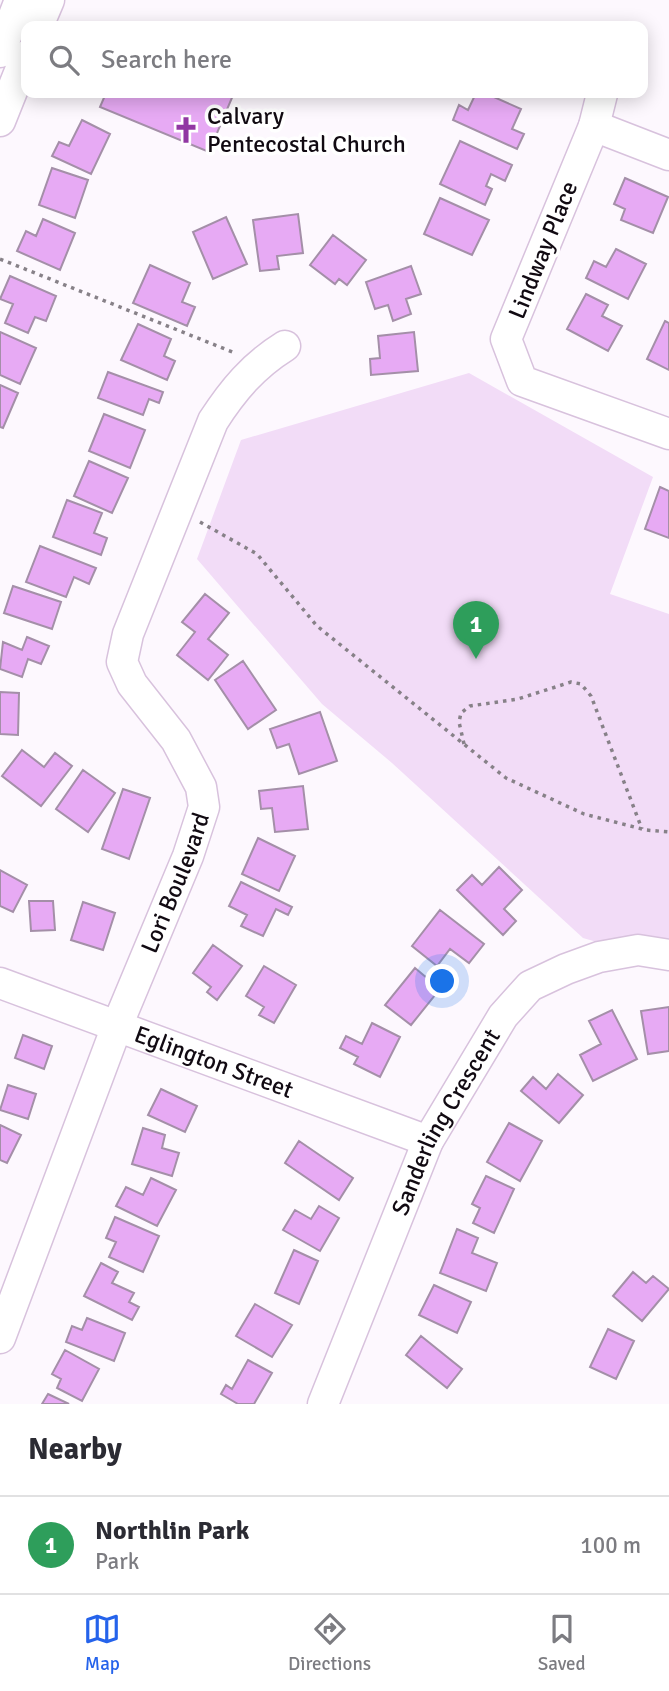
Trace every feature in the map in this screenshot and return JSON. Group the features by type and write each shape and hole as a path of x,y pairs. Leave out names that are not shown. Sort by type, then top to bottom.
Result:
{"street":[{"path":"0,52 20,0"},
{"path":"40,21 49,0"},
{"path":"0,121 21,68"},
{"name":"Lindway Place","path":"601,98 594,126 506,340 522,381 669,434"},
{"path":"594,126 669,155"},
{"name":"Lori Boulevard","path":"0,1338 6,1306 188,856 204,807 201,787 176,740 132,684 122,662 128,634 213,421 231,393 259,362 285,346"},
{"name":"Sanderling Crescent","path":"331,1402 428,1141 503,1016 530,986 566,969 599,957 638,950 669,955"},
{"name":"Eglington Street","path":"0,983 428,1141"}],"path":[{"path":"0,259 259,362"},
{"path":"198,521 257,554 317,626 506,778 584,814 642,829 669,832"},
{"path":"464,746 459,722 461,713 470,706 518,699 571,682 581,684 592,696 642,829"}],"shaded area":[{"path":"469,373 653,477 610,594 669,614 669,944 621,949 583,938 392,763 322,704 197,559 241,440"}],"building":[{"name":"Calvary Pentecostal Church","path":"104,98 232,98 209,152 100,107"},
{"path":"474,98 496,98 521,109 512,129 524,134 517,149 453,120 459,105 468,110"},
{"path":"82,120 110,134 91,174 52,156 59,142 69,146"},
{"path":"460,141 512,165 505,181 491,174 486,186 492,189 485,205 440,184"},
{"path":"52,168 88,180 75,218 39,205"},
{"path":"625,178 668,197 653,233 621,220 625,209 614,204"},
{"path":"440,198 489,220 472,255 424,234"},
{"path":"298,214 303,253 277,256 279,269 260,271 253,220"},
{"path":"226,217 247,264 213,279 193,232"},
{"path":"43,219 75,233 60,270 17,251 26,231 36,236"},
{"path":"333,235 366,260 347,285 339,279 335,284 310,265"},
{"path":"616,249 646,264 628,299 586,278 594,261 606,267"},
{"path":"150,265 190,283 182,302 195,307 187,326 133,303"},
{"path":"411,266 421,294 406,299 411,314 393,321 388,305 375,309 366,282"},
{"path":"10,276 56,296 46,321 35,317 28,333 5,323 13,304 0,299"},
{"path":"586,294 608,305 602,316 622,326 608,351 567,329"},
{"path":"665,321 669,323 669,370 647,359"},
{"path":"138,324 171,339 164,356 175,361 167,380 121,360"},
{"path":"0,332 36,348 20,384 0,375"},
{"path":"414,332 418,371 371,375 370,359 380,358 378,336"},
{"path":"108,372 163,392 159,403 149,399 143,415 98,398"},
{"path":"0,385 18,393 3,428 0,427"},
{"path":"104,414 145,430 130,468 89,451"},
{"path":"89,461 128,478 112,513 74,496"},
{"path":"660,487 669,491 669,538 645,529"},
{"path":"67,500 102,513 94,533 107,538 101,555 53,537"},
{"path":"40,546 96,568 89,584 74,577 66,597 26,582"},
{"path":"13,586 61,602 52,629 4,613"},
{"path":"205,594 229,613 208,639 228,655 208,680 177,655 195,632 182,622"},
{"path":"27,637 49,646 41,664 28,659 22,677 0,669 3,642 22,650"},
{"path":"243,661 276,710 248,729 215,680"},
{"path":"0,692 19,693 18,735 0,734"},
{"path":"320,712 337,761 299,774 289,744 277,748 270,729"},
{"path":"22,750 44,767 55,753 72,766 41,806 2,776"},
{"path":"83,770 115,793 88,832 56,809"},
{"path":"303,786 308,829 275,832 272,808 261,809 259,791"},
{"path":"123,789 150,798 129,859 102,849"},
{"path":"258,838 295,856 279,891 242,874"},
{"path":"499,867 522,890 504,909 516,921 503,935 457,890 472,875 482,885"},
{"path":"0,870 27,885 13,912 0,906"},
{"path":"241,882 292,907 288,915 276,909 263,936 241,926 247,915 229,906"},
{"path":"29,901 53,901 55,930 31,931"},
{"path":"83,902 115,913 103,950 71,940"},
{"path":"440,910 484,944 469,963 450,949 437,966 412,946"},
{"path":"213,945 242,966 217,1000 207,992 211,987 193,973"},
{"path":"264,966 296,985 274,1023 259,1015 264,1007 246,996"},
{"path":"415,968 440,989 411,1025 385,1005"},
{"path":"669,1007 669,1051 648,1054 641,1011"},
{"path":"612,1010 637,1059 593,1081 580,1055 601,1044 589,1021"},
{"path":"372,1023 400,1037 380,1077 354,1064 358,1057 340,1048 346,1036 362,1044"},
{"path":"23,1035 52,1046 44,1069 15,1058"},
{"path":"558,1074 583,1095 559,1123 521,1091 533,1077 546,1089"},
{"path":"8,1085 36,1094 28,1119 0,1110"},
{"path":"161,1089 197,1106 185,1132 148,1115"},
{"path":"509,1123 542,1141 520,1181 487,1162"},
{"path":"0,1125 21,1135 7,1163 0,1160"},
{"path":"143,1128 165,1135 162,1148 179,1153 172,1176 132,1164"},
{"path":"299,1141 353,1178 339,1200 285,1163"},
{"path":"486,1176 514,1189 494,1233 473,1223 480,1208 472,1204"},
{"path":"151,1178 176,1190 157,1226 116,1206 126,1187 143,1195"},
{"path":"319,1206 339,1218 320,1251 283,1230 295,1210 311,1219"},
{"path":"115,1217 159,1236 143,1272 109,1257 116,1242 106,1238"},
{"path":"457,1229 478,1238 472,1253 497,1263 486,1291 440,1273"},
{"path":"294,1250 318,1261 299,1304 275,1293"},
{"path":"101,1263 118,1272 112,1283 134,1293 129,1302 139,1307 132,1320 84,1296"},
{"path":"633,1272 646,1283 653,1276 669,1289 642,1321 613,1296"},
{"path":"434,1285 471,1302 457,1333 419,1315"},
{"path":"255,1304 292,1325 272,1357 236,1336"},
{"path":"87,1318 125,1333 114,1361 66,1342 72,1326 82,1330"},
{"path":"608,1329 634,1341 616,1379 590,1367"},
{"path":"421,1336 462,1369 447,1388 406,1355"},
{"path":"65,1350 99,1369 82,1401 57,1388 61,1379 52,1374"},
{"path":"248,1360 272,1373 254,1404 238,1404 221,1394 226,1385 232,1389"},
{"path":"48,1394 69,1404 42,1404"}],"place":[{"name":"Calvary Pentecostal Church","path":"186,130"},
{"name":"Northlin Park","path":"476,659"}]}
